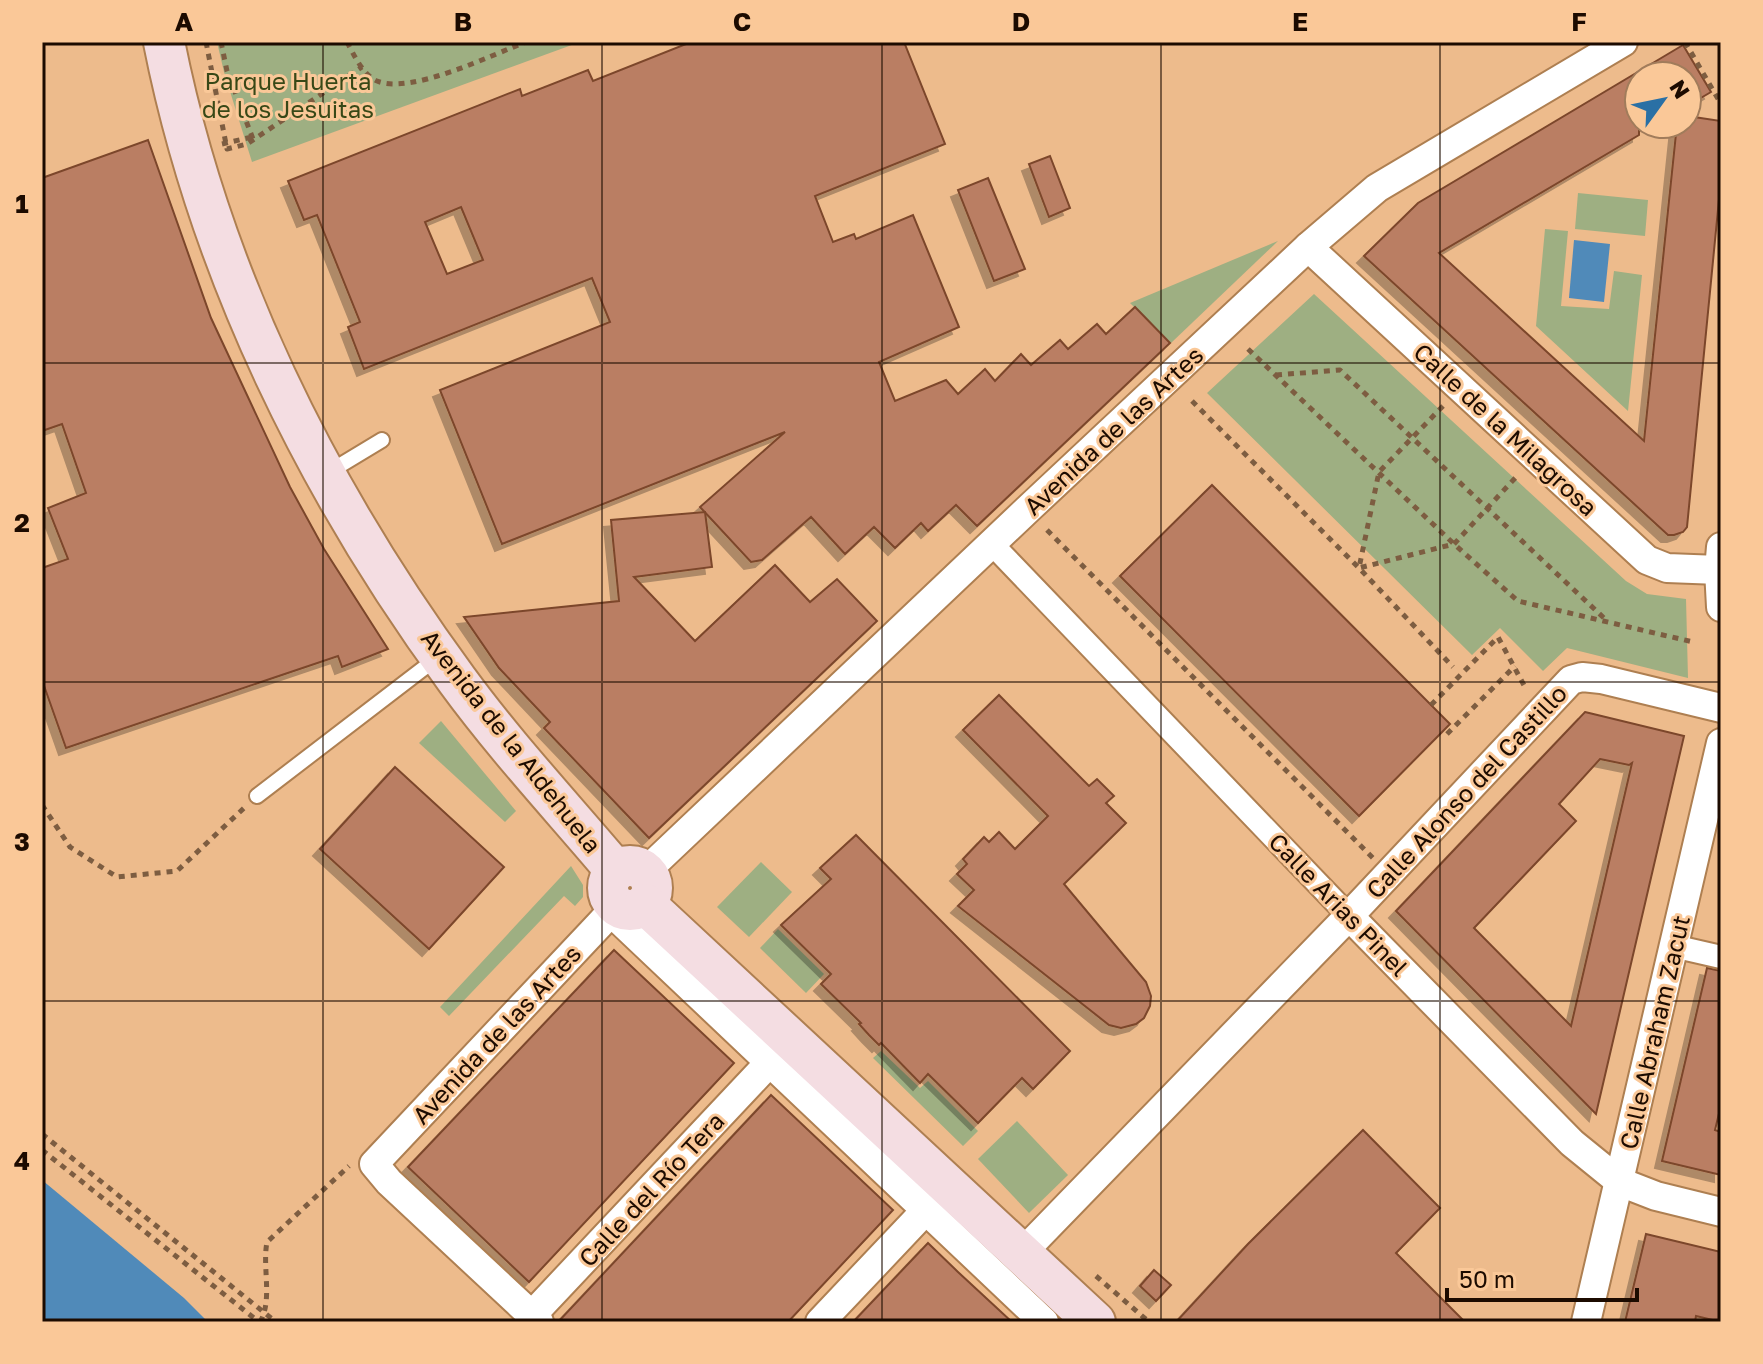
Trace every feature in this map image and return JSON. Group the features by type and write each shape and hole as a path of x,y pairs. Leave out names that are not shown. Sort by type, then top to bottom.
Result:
{"main road":[{"name":"Avenida de la Aldehuela","path":"164,42 178,113 205,202 246,312 326,474 389,579 458,681 627,893 1095,1322"}],"street":[{"name":"Avenida de las Artes","path":"362,1165 627,893 991,543 1308,247 1377,188 1623,42"},
{"name":"Calle de la Milagrosa","path":"1308,247 1647,560 1667,568 1720,562"},
{"name":"Calle Arias Pinel","path":"991,543 1572,1143 1620,1182 1656,1196 1721,1212"},
{"path":"1720,562 1721,607"},
{"name":"Calle Alonso del Castillo","path":"1021,1254 1349,916 1571,680 1582,677 1601,679 1721,708"},
{"name":"Calle Abraham Zacut","path":"1586,1322 1721,743"},
{"name":"Avenida de la Aldehuela","path":"627,893 770,1062 1044,1322"},
{"path":"1673,946 1721,957"},
{"name":"Calle del Río Tera","path":"535,1319 770,1062"},
{"path":"362,1165 389,1182 535,1319"},
{"path":"820,1322 926,1210"}],"lane":[{"path":"326,474 382,440"},
{"path":"257,796 440,655"}],"path":[{"path":"206,42 227,149 247,144 362,67"},
{"path":"221,42 227,71 253,138"},
{"path":"347,42 362,67 376,80 395,85 415,83 526,42"},
{"path":"1685,42 1721,104"},
{"path":"220,150 219,145 226,144"},
{"path":"1248,349 1518,601 1606,619 1693,642"},
{"path":"1276,375 1340,370 1606,619"},
{"path":"1192,401 1453,667"},
{"path":"1359,568 1379,472 1444,405"},
{"path":"1359,568 1454,544 1519,475"},
{"path":"1047,530 1374,859"},
{"path":"1431,705 1498,637 1529,694"},
{"path":"1447,734 1515,666"},
{"path":"42,805 70,847 117,877 177,871 257,796"},
{"path":"42,1134 276,1322"},
{"path":"42,1150 259,1322 265,1313 264,1258 267,1242 362,1165"},
{"path":"1093,1273 1149,1322"}],"green space":[{"name":"Parque Huerta de los Jesuitas","path":"217,42 580,42 252,162"},
{"path":"1578,193 1648,200 1645,236 1575,229"},
{"path":"1545,229 1568,231 1561,306 1609,309 1614,271 1642,275 1628,411 1536,326"},
{"path":"1278,241 1171,343 1130,303"},
{"path":"1314,294 1626,581 1647,594 1686,599 1688,678 1567,648 1543,671 1500,628 1472,655 1207,393"},
{"path":"441,721 516,811 505,822 419,743"},
{"path":"761,862 792,892 749,937 717,907"},
{"path":"571,866 583,885 583,897 575,906 564,896 449,1016 440,1007"},
{"path":"778,929 824,974 806,993 760,948"},
{"path":"881,1051 920,1088 928,1081 978,1131 963,1146 873,1058"},
{"path":"1017,1121 1068,1175 1029,1213 978,1159"}],"water":[{"path":"1574,240 1610,244 1604,302 1569,298"},
{"path":"42,1180 184,1298 208,1322 42,1322"}],"building":[{"path":"691,42 904,42 945,144 815,196 833,242 854,234 856,239 913,215 959,327 879,362 895,401 946,380 958,394 985,369 995,381 1021,354 1031,365 1060,340 1068,349 1097,324 1106,334 1135,307 1170,343 977,526 956,505 928,531 921,523 895,548 874,527 845,554 811,517 762,560 751,562 700,507 785,432 502,544 440,390 610,322 592,278 364,369 348,327 360,322 317,215 304,220 288,181 520,89 522,96 588,70 593,81","holes":["461,207 483,260 447,274 425,222"]},
{"path":"1683,45 1692,60 1658,60"},
{"path":"1703,79 1711,92 1703,97"},
{"path":"1623,81 1623,140 1631,140 1439,253 1644,441 1675,140 1703,140 1703,118 1721,121 1721,179 1687,527 1683,532 1668,535 1364,256 1418,203"},
{"path":"148,140 211,318 290,487 324,549 388,649 342,667 338,656 66,748 42,680 42,568 68,559 48,508 86,493 62,424 42,431 42,178"},
{"path":"1050,156 1070,208 1049,217 1029,164"},
{"path":"988,178 1025,269 994,281 958,190"},
{"path":"1212,485 1450,724 1359,816 1120,576"},
{"path":"705,512 712,567 634,577 695,641 775,565 810,602 837,579 877,621 649,838 544,728 550,722 499,668 464,617 619,601 611,520"},
{"path":"999,695 1089,786 1097,779 1114,796 1106,803 1126,823 1064,884 1146,982 1151,996 1150,1006 1144,1018 1136,1024 1121,1028 1109,1025 958,906 974,890 957,874 967,864 963,859 984,837 989,842 999,832 1015,849 1048,816 963,730"},
{"path":"1585,712 1684,736 1596,1114 1396,911","holes":["1600,759 1632,763 1571,1026 1474,928 1576,821 1559,804"]},
{"path":"395,767 504,867 429,949 320,849"},
{"path":"856,835 1070,1051 1033,1089 1022,1078 978,1123 928,1074 920,1083 869,1035 821,984 831,974 781,925 831,879 820,868"},
{"path":"614,950 734,1063 529,1282 408,1167"},
{"path":"1707,968 1721,971 1721,1105 1715,1130 1721,1132 1721,1175 1662,1161"},
{"path":"771,1095 893,1210 788,1322 558,1322"},
{"path":"1363,1130 1440,1208 1396,1253 1465,1322 1176,1322 1248,1244"},
{"path":"1646,1234 1721,1252 1721,1322 1696,1316 1695,1322 1625,1322"},
{"path":"928,1243 958,1272 1012,1322 853,1322"},
{"path":"1154,1270 1171,1285 1156,1301 1140,1286"}]}
